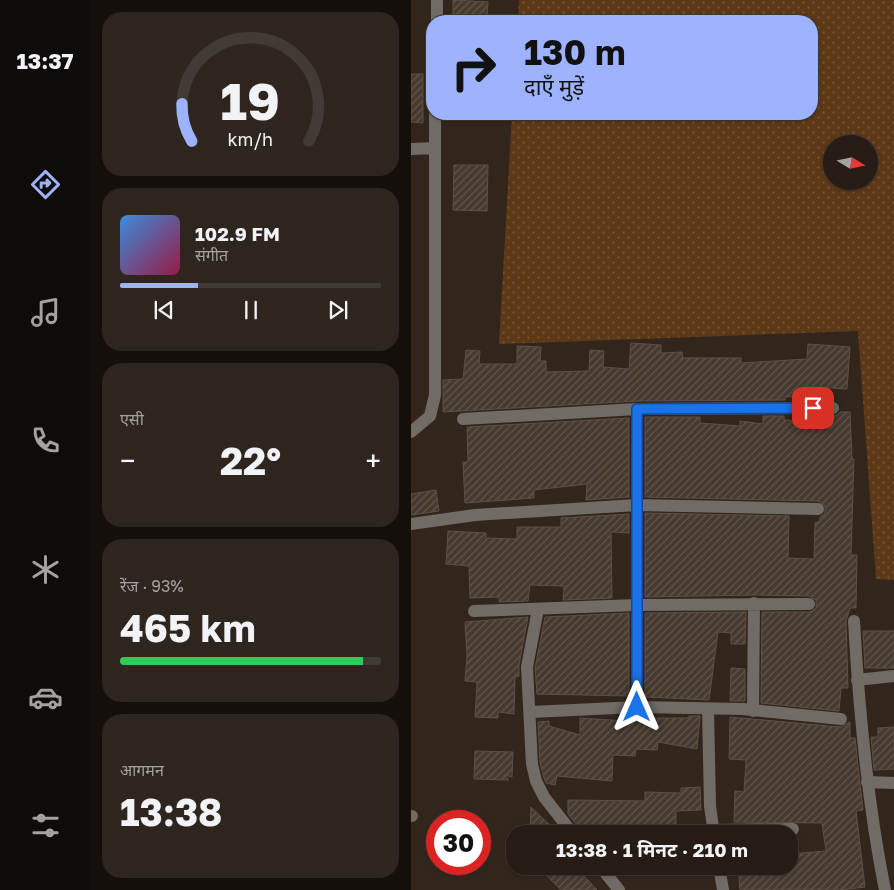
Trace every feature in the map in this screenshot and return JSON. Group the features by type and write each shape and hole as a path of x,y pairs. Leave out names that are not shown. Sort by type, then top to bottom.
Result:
{"street":[{"path":"437,0 437,15"},
{"path":"411,432 431,416 435,395 435,120"},
{"path":"411,149 435,148"},
{"path":"463,419 637,409 833,408"},
{"path":"637,409 637,707"},
{"path":"411,524 475,516 637,505 818,509"},
{"path":"753,710 754,603"},
{"path":"474,611 637,604 809,604"},
{"path":"537,609 527,667 531,712 532,764 536,781 544,797 566,825"},
{"path":"854,621 857,680 872,826 885,890"},
{"path":"857,680 894,676"},
{"path":"531,712 637,707 753,710 841,719"},
{"path":"707,709 710,806 713,825"},
{"path":"867,782 894,783"},
{"path":"607,875 619,890"},
{"path":"720,875 723,890"}],"shaded area":[{"path":"519,0 894,0 894,580 876,579 858,331 499,344 512,120 818,120 818,15 518,15"}],"building":[{"path":"453,0 488,2 487,15 453,14"},
{"path":"411,74 423,74 423,123 411,122"},
{"path":"454,165 488,165 487,211 453,210"},
{"path":"631,343 661,345 661,353 682,352 683,358 741,358 741,363 807,359 808,344 850,347 847,389 802,386 802,396 785,397 785,400 637,401 443,412 443,380 463,379 466,350 480,351 479,364 517,364 517,346 541,347 540,361 546,361 546,372 589,371 590,350 604,351 603,367 629,369"},
{"path":"840,412 850,412 852,459 854,459 851,555 857,555 856,608 850,608 846,621 848,688 841,688 839,711 761,703 762,612 810,612 816,608 816,600 809,596 755,595 645,597 645,513 789,516 788,558 814,559 815,523 820,521 820,517 825,513 825,506 818,501 645,497 645,417 700,417 700,423 740,426 740,421 763,424 763,416 784,416 784,420 827,422 827,416 837,415"},
{"path":"629,418 629,497 586,500 587,484 534,490 534,498 465,503 463,462 468,462 467,427"},
{"path":"436,490 439,511 411,515 411,494"},
{"path":"629,514 629,533 611,532 612,598 563,600 564,586 530,585 528,601 499,602 499,597 470,598 469,566 446,564 448,531 486,533 486,538 517,539 517,527 561,527 561,518"},
{"path":"746,612 745,644 731,644 731,633 718,632 709,700 645,697 645,613"},
{"path":"629,613 629,696 537,694 535,668 545,617"},
{"path":"528,617 519,665 519,676 515,677 514,714 498,712 498,718 475,717 477,685 476,682 465,681 467,656 465,622"},
{"path":"863,631 894,631 894,668 865,668"},
{"path":"731,668 745,669 745,701 730,701"},
{"path":"689,716 700,716 697,749 658,742 657,750 636,749 635,756 613,755 612,781 557,776 555,785 546,783 540,763 538,722 549,721 549,726 580,735 580,718 643,722 643,718 689,718"},
{"path":"730,717 840,727 850,722 850,738 855,738 863,810 856,811 865,887 842,890 740,890 739,875 798,875 798,853 826,851 822,823 734,822 735,791 744,792 746,760 729,759"},
{"path":"894,727 894,769 874,770 871,737 878,737 878,728"},
{"path":"475,751 513,752 512,777 504,775 509,780 474,779"},
{"path":"700,787 701,810 676,811 676,825 576,825 568,814 568,800 645,801 645,792 681,793 681,788"},
{"path":"531,807 550,825 530,825"},
{"path":"546,875 583,875 597,890 561,890"}],"route":[{"path":"637,707 637,409 813,408"}]}
